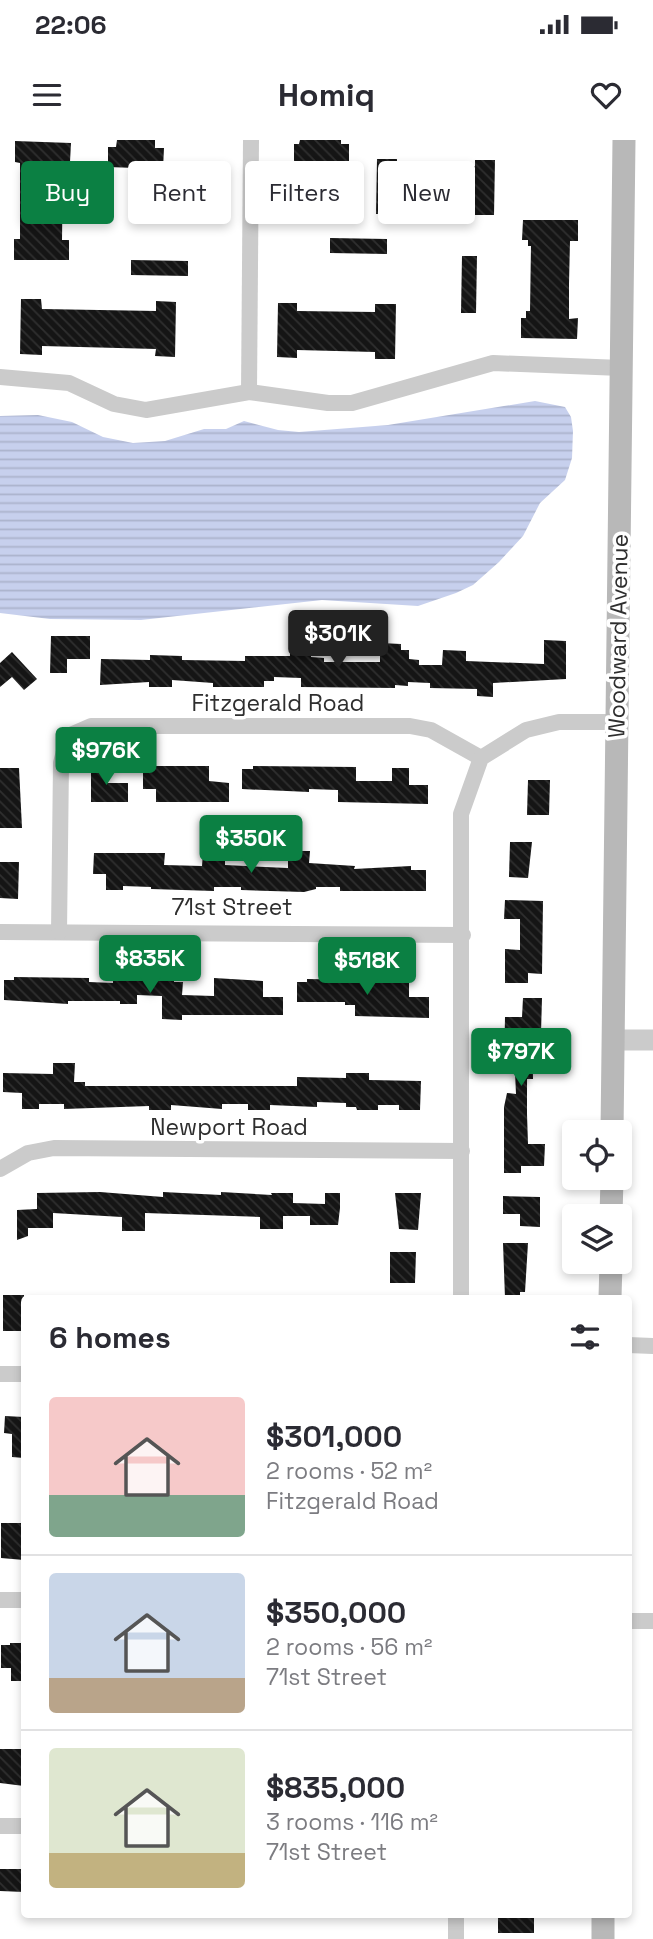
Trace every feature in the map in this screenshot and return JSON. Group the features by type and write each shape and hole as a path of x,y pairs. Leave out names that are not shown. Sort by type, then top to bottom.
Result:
{"main road":[{"name":"Woodward Avenue","path":"612,1120 624,140"},
{"path":"610,1295 611,1274"},
{"path":"603,1918 603,1939"}],"street":[{"path":"249,392 251,140"},
{"path":"0,377 69,383 114,404 146,410 249,392 340,403 394,393 456,371 493,363 621,368"},
{"path":"461,1295 461,814 481,758 526,730 542,724 617,722"},
{"name":"Fitzgerald Road","path":"59,932 61,763 68,736 91,726 410,726 431,730 481,758"},
{"name":"71st Street","path":"0,932 463,935"},
{"path":"614,1040 653,1040"},
{"name":"Newport Road","path":"0,1169 28,1153 54,1148 462,1151"},
{"path":"632,1345 653,1346"},
{"path":"0,1374 21,1374"},
{"path":"0,1600 21,1601"},
{"path":"632,1621 653,1621"},
{"path":"0,1826 21,1826"},
{"path":"456,1918 456,1939"}],"water":[{"path":"535,401 565,407 571,417 572,458 565,480 540,503 523,536 499,562 473,585 456,593 418,606 322,600 141,620 50,619 0,613 0,416 38,415 72,422 103,437 133,443 165,441 204,429 226,429 244,421 278,430 299,432 388,425"}],"building":[{"path":"117,140 155,140 155,148 164,148 163,161 128,161 128,168 114,167 114,161 108,161 108,147 116,147"},
{"path":"300,140 341,140 341,144 349,144 349,161 294,161 294,144 299,144"},
{"path":"15,141 71,143 70,161 21,161 21,224 62,224 62,240 69,240 69,260 14,260 14,239 20,239 20,163 15,162"},
{"path":"377,159 397,159 378,161 376,214"},
{"path":"475,160 495,160 494,215 475,215"},
{"path":"523,220 578,220 578,241 570,241 569,284 569,319 578,318 577,339 521,338 521,318 526,318 526,311 530,311 531,246 528,246 528,240 522,240"},
{"path":"330,238 387,239 387,254 330,253"},
{"path":"462,256 477,256 476,313 461,313"},
{"path":"131,260 188,261 188,276 131,275"},
{"path":"21,299 41,299 42,309 156,311 156,301 176,302 175,357 155,356 156,349 42,346 42,355 20,354"},
{"path":"278,303 297,303 297,311 375,312 375,304 396,304 395,359 375,359 375,352 297,350 297,358 277,357"},
{"path":"51,636 90,636 90,659 67,659 67,673 50,673"},
{"path":"290,637 311,637 311,657 324,658 324,662 380,662 380,643 401,644 401,650 409,650 409,659 419,660 419,665 442,665 443,650 466,651 466,661 544,664 544,640 566,641 566,679 493,683 493,697 477,696 477,689 430,688 430,683 408,682 408,686 395,685 395,688 301,687 301,678 274,677 274,681 264,681 264,687 213,687 213,683 172,680 172,687 149,687 149,682 100,685 101,659 150,660 150,655 182,656 182,660 245,661 245,656 290,656"},
{"path":"12,652 37,679 24,690 12,677 0,687 0,663"},
{"path":"91,764 108,764 108,783 128,783 128,802 91,802"},
{"path":"143,766 209,766 209,781 229,783 229,802 156,802 156,789 143,789"},
{"path":"253,766 356,767 356,781 392,781 392,768 409,768 409,785 428,785 428,804 338,802 338,790 309,789 309,792 242,789 242,769 253,769"},
{"path":"0,768 19,768 22,828 0,828"},
{"path":"528,780 550,780 549,815 527,815"},
{"path":"510,842 532,842 528,878 509,877"},
{"path":"288,851 310,851 309,863 355,866 354,869 411,866 411,870 426,870 426,891 340,891 340,887 316,887 304,892 214,887 214,891 123,886 123,890 106,890 106,874 93,874 94,853 165,853 164,865 202,866 203,853 225,853 225,865 288,868"},
{"path":"0,862 19,862 18,899 0,898"},
{"path":"505,900 543,901 542,974 528,973 528,983 505,983 505,949 520,950 520,919 504,919"},
{"path":"14,977 89,978 89,982 113,983 113,979 174,979 174,982 183,982 182,995 214,996 214,978 263,981 263,997 283,997 283,1015 182,1015 182,1020 162,1019 162,996 137,995 137,1004 120,1004 120,1001 68,1001 68,1004 4,1000 4,980 14,980"},
{"path":"307,979 409,981 409,997 429,997 429,1018 355,1016 355,1005 345,1005 345,1002 297,1002 297,982 307,982"},
{"path":"523,998 542,998 541,1033 532,1033 533,1079 527,1079 527,1114 528,1144 545,1144 544,1166 521,1166 521,1173 504,1173 504,1107 507,1093 516,1094 515,1072 511,1072 511,1067 504,1067 505,1017 522,1017"},
{"path":"53,1063 75,1063 74,1082 85,1082 85,1086 297,1086 297,1077 346,1078 346,1073 369,1073 369,1080 421,1081 420,1110 399,1110 399,1105 378,1105 378,1110 357,1110 356,1107 346,1107 346,1103 317,1102 317,1107 270,1105 270,1110 248,1110 248,1104 222,1104 222,1109 171,1105 171,1110 149,1110 149,1106 64,1109 64,1104 39,1104 39,1109 22,1109 22,1093 3,1092 3,1073 53,1074"},
{"path":"100,1192 163,1197 163,1192 221,1195 221,1192 272,1195 271,1193 293,1193 293,1203 325,1204 325,1193 340,1193 340,1208 338,1225 310,1225 310,1216 283,1216 283,1229 260,1229 260,1217 145,1213 145,1231 122,1231 122,1217 53,1213 53,1228 28,1228 28,1236 17,1240 17,1210 37,1209 37,1193"},
{"path":"395,1193 421,1193 418,1230 399,1229"},
{"path":"503,1196 540,1197 540,1227 520,1226 520,1214 503,1214"},
{"path":"503,1243 528,1243 525,1292 520,1292 520,1295 505,1295"},
{"path":"390,1252 416,1252 415,1283 390,1283"},
{"path":"3,1295 21,1295 21,1331 3,1331"},
{"path":"5,1416 21,1417 21,1458 12,1457 12,1434 4,1433"},
{"path":"1,1523 21,1523 21,1560 1,1558"},
{"path":"21,1643 21,1681 11,1681 11,1668 1,1668 1,1645"},
{"path":"0,1749 21,1749 21,1786 0,1783"},
{"path":"0,1869 21,1869 21,1892 0,1891"},
{"path":"498,1918 534,1918 534,1933 498,1933"}]}
